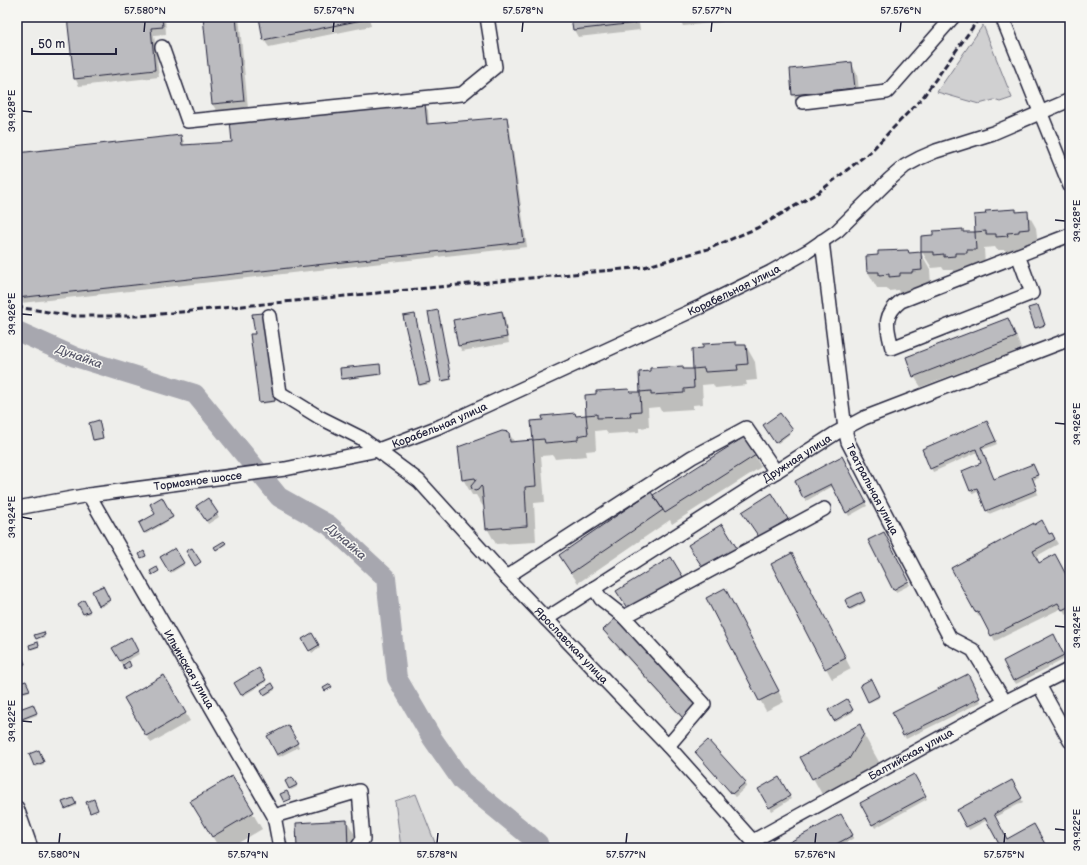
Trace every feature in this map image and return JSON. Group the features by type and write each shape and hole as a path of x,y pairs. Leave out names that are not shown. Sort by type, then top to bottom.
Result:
{"street":[{"path":"162,47 188,121 462,94 495,68 487,17"},
{"path":"803,102 887,92 953,17"},
{"path":"1002,17 1070,186"},
{"name":"Корабельная улица","path":"378,450 441,426 714,300 777,269 840,228 906,166 930,154 993,132 1070,100"},
{"path":"1018,255 1032,293 892,348 888,329 888,315 893,307 901,301 1018,255 1070,235"},
{"name":"Театральная улица","path":"822,241 845,429 848,442 950,638 973,650 1005,702"},
{"name":"Ярославская улица","path":"269,316 280,393 319,417 361,438 419,481 546,620 668,746 756,845"},
{"name":"Дружная улица","path":"546,620 776,472 864,418 1070,339"},
{"path":"506,577 692,457 746,428 776,472"},
{"name":"Тормозное шоссе","path":"17,508 89,495 285,469 378,450"},
{"name":"Ильинская улица","path":"89,495 274,816 280,848"},
{"path":"624,617 824,509"},
{"path":"594,588 601,599 624,617 704,704 668,746"},
{"name":"Балтийская улица","path":"756,845 1005,702 1070,669"},
{"path":"1039,685 1070,741"},
{"path":"274,816 359,791 362,839 357,848"},
{"path":"17,808 31,848"}],"shaded area":[{"path":"983,25 1012,98 1000,102 994,100 979,104 937,92"},
{"path":"416,794 437,848 401,848 395,801"}],"building":[{"path":"67,17 162,17 163,27 151,28 155,70 74,79"},
{"path":"203,17 236,17 244,101 212,104"},
{"path":"259,17 367,17 367,19 263,40"},
{"path":"571,17 635,17 636,23 573,30"},
{"path":"852,62 855,88 792,95 790,69"},
{"path":"425,104 427,124 507,117 524,242 17,298 17,153 181,135 182,145 232,142 230,121"},
{"path":"1016,209 1016,212 1028,211 1029,229 1007,233 1008,236 996,237 996,234 986,234 986,231 975,232 974,215 986,214 985,211"},
{"path":"963,229 963,232 975,232 976,250 967,250 967,253 955,253 955,256 944,257 944,254 934,255 934,252 921,252 921,236 933,235 933,231"},
{"path":"908,250 909,253 921,252 922,270 912,271 912,273 900,273 900,276 889,277 889,274 879,275 879,272 867,272 866,256 878,255 878,251"},
{"path":"1038,305 1045,325 1035,328 1028,308"},
{"path":"438,310 451,379 441,381 428,312"},
{"path":"502,311 507,337 458,346 453,320"},
{"path":"264,313 275,401 259,403 250,334 255,334 252,314"},
{"path":"415,314 430,382 419,385 403,316"},
{"path":"1008,318 1016,337 913,377 906,357"},
{"path":"736,342 736,345 746,345 748,364 737,365 738,370 705,372 704,368 693,369 692,349 703,348 703,344"},
{"path":"380,364 381,374 341,379 340,368"},
{"path":"683,366 683,369 693,369 694,388 684,389 684,393 651,395 651,391 640,392 639,372 650,371 650,368"},
{"path":"629,389 630,392 640,392 641,411 630,412 631,417 597,418 597,414 586,415 585,395 596,394 596,391"},
{"path":"575,413 576,416 586,415 588,434 578,436 578,440 545,443 544,439 533,440 531,421 543,420 542,416"},
{"path":"780,413 793,430 775,443 763,425"},
{"path":"99,420 103,438 93,440 89,423"},
{"path":"987,421 996,441 981,447 994,479 1033,464 1038,475 1032,477 1037,490 986,511 977,488 970,491 962,471 981,463 976,449 930,469 922,449"},
{"path":"502,431 509,432 510,442 533,440 536,486 525,487 527,526 486,529 482,487 481,486 475,491 472,489 471,486 476,480 475,478 462,480 458,447"},
{"path":"744,437 756,455 665,513 653,495"},
{"path":"842,456 866,502 846,513 831,484 803,498 795,481"},
{"path":"651,492 663,510 571,573 559,555"},
{"path":"772,493 788,519 759,537 742,512"},
{"path":"162,497 173,517 144,533 139,523 155,514 150,504"},
{"path":"208,498 218,513 206,521 196,506"},
{"path":"1042,520 1049,534 1052,533 1055,539 1033,551 1039,563 1055,554 1070,582 1070,606 1062,610 1058,603 991,636 978,611 975,612 951,568"},
{"path":"722,524 738,550 705,571 688,545"},
{"path":"884,532 909,581 893,590 868,540"},
{"path":"224,541 226,543 216,550 214,547"},
{"path":"175,548 184,563 169,572 160,557"},
{"path":"192,548 201,562 195,566 186,551"},
{"path":"144,551 146,556 141,558 139,554"},
{"path":"792,553 846,658 825,669 771,564"},
{"path":"671,557 683,577 629,611 616,591"},
{"path":"157,567 159,571 152,575 150,571"},
{"path":"103,586 110,600 99,606 92,591"},
{"path":"725,588 779,691 759,701 706,598"},
{"path":"861,592 865,601 849,609 845,600"},
{"path":"84,600 90,611 83,614 78,604"},
{"path":"619,615 700,704 683,718 603,630"},
{"path":"44,632 45,635 36,639 34,635"},
{"path":"312,633 319,645 309,651 302,639"},
{"path":"1054,634 1064,655 1013,681 1003,661"},
{"path":"131,637 138,651 120,661 112,648"},
{"path":"38,642 39,646 30,649 29,645"},
{"path":"21,654 25,664 19,666 17,655"},
{"path":"129,661 131,666 125,670 123,665"},
{"path":"259,668 266,680 241,695 234,683"},
{"path":"968,674 980,698 903,736 892,712"},
{"path":"164,675 186,713 146,736 124,698"},
{"path":"871,679 879,696 868,702 860,685"},
{"path":"26,681 30,690 22,692 19,683"},
{"path":"272,683 275,688 264,695 261,690"},
{"path":"330,684 332,687 325,691 323,688"},
{"path":"847,699 853,710 834,721 828,710"},
{"path":"33,704 37,713 17,721 17,710"},
{"path":"860,724 864,734 849,759 812,779 800,757"},
{"path":"288,725 298,743 277,755 267,736"},
{"path":"708,740 746,782 732,794 695,752"},
{"path":"39,750 44,762 34,766 29,754"},
{"path":"914,774 926,796 872,825 860,803"},
{"path":"232,776 254,812 212,837 190,801"},
{"path":"292,777 297,785 289,789 285,781"},
{"path":"779,777 790,796 769,808 758,789"},
{"path":"1012,780 1022,798 994,814 1007,839 1034,824 1045,844 1037,848 992,848 999,844 985,818 966,827 957,810"},
{"path":"287,791 291,799 284,802 280,794"},
{"path":"73,798 76,804 65,809 62,802"},
{"path":"94,799 98,810 90,813 86,802"},
{"path":"841,814 853,835 829,848 791,848 788,843"},
{"path":"347,820 348,848 297,848 296,823"}],"waterway":[{"name":"Дунайка","path":"17,331 75,357 195,394 279,497 329,525 386,578 397,678 432,738 462,781 538,843 539,848"}],"railway":[{"path":"17,307 74,316 140,316 644,267 708,249 757,228 819,192 871,151 923,97 980,17"}]}
